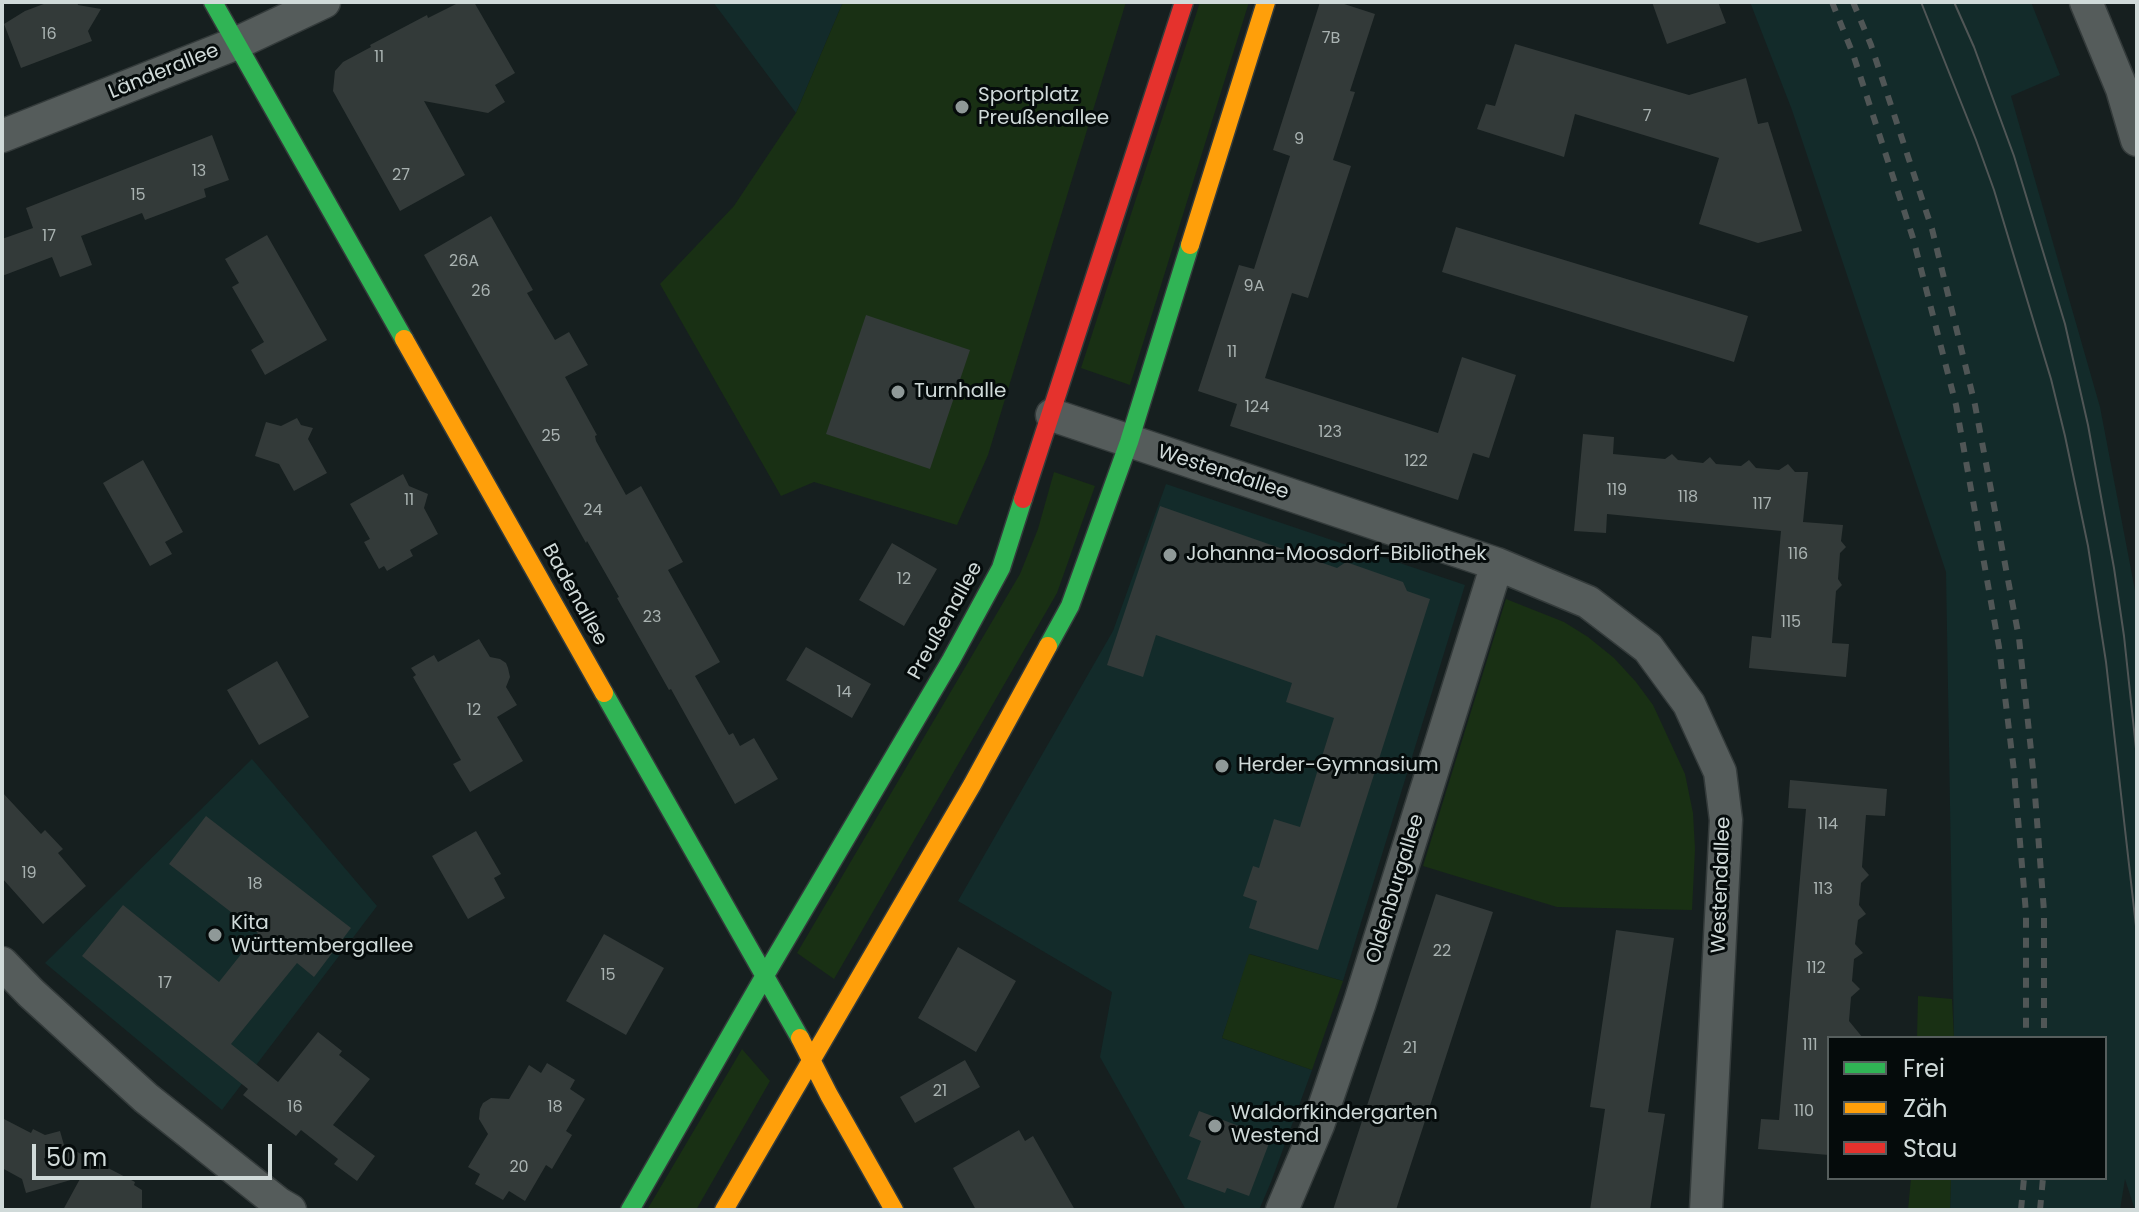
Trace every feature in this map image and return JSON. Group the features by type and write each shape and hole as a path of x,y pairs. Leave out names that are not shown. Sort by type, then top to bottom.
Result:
{"street":[{"name":"Badenallee","path":"213,2 894,1210"},
{"name":"Länderallee","path":"2,136 237,43 324,2"},
{"name":"Preußenallee","path":"630,1210 951,660 1001,568 1184,2"},
{"path":"724,1210 972,785 1070,606 1129,442 1266,2"},
{"path":"2086,2 2122,89 2137,140"},
{"name":"Westendallee","path":"1052,415 1497,564 1588,602 1648,648 1689,704 1720,772 1726,820 1706,1210"},
{"name":"Oldenburgallee","path":"1282,1210 1318,1125 1360,1002 1497,564"},
{"path":"2,963 146,1098 281,1208"}],"shaded area":[{"path":"713,2 843,2 796,113"},
{"path":"1750,2 2031,2 2060,75 2011,96 2100,407 2137,601 2137,1210 2125,1179 2120,1210 1950,1210 1951,1180 2107,1180 2107,1036 1954,1036 1946,572 1792,110"},
{"name":"Herder-Gymnasium","path":"1166,484 1465,585 1343,981 1250,954 1222,1038 1312,1070 1259,1210 1186,1210 1100,1057 1112,992 958,901 1113,631"},
{"name":"Kita Württembergallee","path":"252,759 377,906 222,1110 45,963"}],"green space":[{"path":"843,2 1126,2 988,455 957,525 814,482 781,496 660,284 734,206 796,113"},
{"path":"1200,2 1249,2 1130,385 1081,368"},
{"path":"1054,472 1095,486 1057,593 834,979 797,953 1020,574 1038,529"},
{"path":"1506,599 1564,622 1588,637 1614,658 1653,705 1685,774 1693,813 1692,910 1557,907 1423,866"},
{"path":"1249,954 1343,981 1312,1070 1222,1038"},
{"path":"1918,996 1952,999 1954,1036 1917,1036"},
{"path":"742,1049 770,1081 696,1210 647,1210"},
{"path":"1911,1180 1951,1180 1950,1210 1908,1210"}],"building":[{"path":"49,2 77,2 78,5 101,9 88,31 92,41 21,68 4,24 25,11"},
{"path":"460,2 474,2 515,73 495,85 505,102 488,113 424,101 465,175 400,211 333,91 335,71 343,62 370,45 427,15 428,18"},
{"path":"1320,2 1338,2 1375,14 1350,91 1355,92 1333,160 1351,166 1308,298 1292,293 1265,378 1438,433 1462,357 1516,375 1489,458 1473,453 1458,500 1230,426 1237,404 1198,391 1239,265 1254,269 1290,156 1273,150"},
{"path":"1652,2 1718,2 1726,23 1667,44"},
{"path":"1515,44 1689,95 1746,78 1758,124 1768,122 1802,231 1758,243 1699,224 1719,158 1575,114 1564,157 1477,129 1486,104 1495,106"},
{"path":"212,135 229,180 204,189 206,197 145,220 142,213 81,236 92,265 60,277 52,257 2,276 2,239 33,228 26,208"},
{"path":"491,216 533,290 527,293 555,340 569,332 588,365 565,377 597,435 596,441 626,495 641,486 683,562 668,570 720,662 695,676 729,735 733,733 740,746 754,738 778,779 735,804 424,255"},
{"path":"1456,227 1748,316 1734,362 1442,272"},
{"path":"267,235 327,340 265,375 251,350 264,342 232,287 239,283 225,259"},
{"name":"Turnhalle","path":"866,315 970,350 930,469 826,434"},
{"path":"297,418 301,425 313,428 308,439 327,473 294,491 279,464 255,456 266,422 281,426"},
{"path":"1583,434 1614,437 1613,454 1665,459 1672,454 1678,460 1703,463 1710,457 1716,464 1741,466 1749,460 1756,468 1779,470 1788,464 1795,472 1808,472 1803,522 1843,525 1841,541 1846,547 1840,553 1838,579 1842,585 1836,591 1832,643 1849,644 1846,677 1749,668 1752,636 1771,638 1781,531 1607,514 1606,533 1574,531"},
{"path":"143,460 183,532 165,542 172,554 150,566 103,483"},
{"path":"403,474 409,486 428,494 424,508 438,534 410,550 413,556 387,571 384,566 379,569 364,542 370,539 350,504"},
{"path":"1160,506 1337,568 1346,562 1403,582 1407,591 1430,599 1318,950 1249,928 1257,901 1243,896 1253,866 1259,868 1274,819 1300,827 1334,718 1286,702 1292,683 1156,635 1143,677 1107,665"},
{"path":"892,543 937,569 904,626 859,600"},
{"path":"479,639 490,657 500,659 508,668 510,677 506,687 517,705 497,717 523,761 470,792 453,764 461,760 413,677 416,675 411,668 434,655 438,662"},
{"path":"806,647 871,684 852,718 786,680"},
{"path":"277,661 309,717 259,745 227,690"},
{"path":"1790,780 1887,789 1885,816 1866,815 1862,867 1869,875 1861,883 1859,905 1866,914 1858,920 1855,944 1863,953 1854,959 1852,981 1860,989 1851,997 1849,1021 1861,1036 1827,1036 1827,1155 1758,1149 1761,1119 1779,1120 1806,809 1788,808"},
{"path":"2,792 41,834 45,830 63,849 58,853 86,886 43,924 2,878"},
{"path":"206,816 351,928 314,977 297,963 231,1044 278,1082 318,1032 342,1051 339,1055 370,1079 333,1125 375,1156 357,1181 334,1164 338,1159 301,1130 296,1136 243,1095 248,1089 82,956 123,905 219,982 258,933 169,864"},
{"path":"476,831 501,874 494,878 505,898 468,919 432,856"},
{"path":"1436,894 1493,912 1396,1210 1333,1210"},
{"path":"1616,930 1674,938 1648,1112 1665,1114 1650,1210 1590,1210 1605,1109 1590,1107"},
{"path":"604,934 664,968 626,1035 566,1001"},
{"path":"958,947 1016,981 976,1052 918,1018"},
{"path":"965,1060 980,1087 915,1123 900,1097"},
{"path":"547,1063 575,1080 570,1089 585,1099 566,1131 572,1135 552,1169 546,1165 525,1201 509,1191 503,1200 475,1184 480,1174 468,1167 488,1134 479,1119 480,1109 491,1098 509,1099 529,1065 541,1073"},
{"path":"1199,1111 1271,1138 1249,1196 1227,1188 1225,1193 1187,1179 1201,1141 1189,1136"},
{"path":"2,1118 31,1133 33,1129 45,1135 60,1131 64,1145 135,1182 134,1185 142,1190 142,1210 63,1210 81,1177 26,1193 22,1179 2,1168"},
{"path":"1019,1130 1025,1141 1033,1136 1075,1210 976,1210 953,1168"}],"tram line":[{"path":"1921,2 1994,190 2065,436 2088,546 2106,662 2137,935"},
{"path":"1954,2 2014,156 2065,324 2088,425 2114,568 2137,758"}],"railway":[{"path":"1832,2 1853,54 1913,238 1956,405 1999,647 2014,771 2026,913 2026,1036"},
{"path":"1853,2 1871,45 1932,229 1975,405 2019,638 2044,911 2044,1036"},
{"path":"2021,1210 2024,1180"},
{"path":"2040,1210 2043,1180"}],"traffic: fast":[{"path":"213,2 404,339"},
{"path":"1048,646 1070,606 1129,442 1190,245"},
{"path":"630,1210 951,660 1001,568 1023,499"},
{"path":"604,693 800,1038"}],"traffic: slow":[{"path":"1190,245 1266,2"},
{"path":"404,339 604,693"},
{"path":"724,1210 972,785 1048,646"},
{"path":"800,1038 894,1210"}],"traffic: jam":[{"path":"1023,499 1184,2"}],"place":[{"name":"Sportplatz Preußenallee","path":"962,107"},
{"name":"Turnhalle","path":"898,392"},
{"name":"Johanna-Moosdorf-Bibliothek","path":"1170,555"},
{"name":"Herder-Gymnasium","path":"1222,766"},
{"name":"Kita Württembergallee","path":"215,935"},
{"name":"Waldorfkindergarten Westend","path":"1215,1126"}]}
